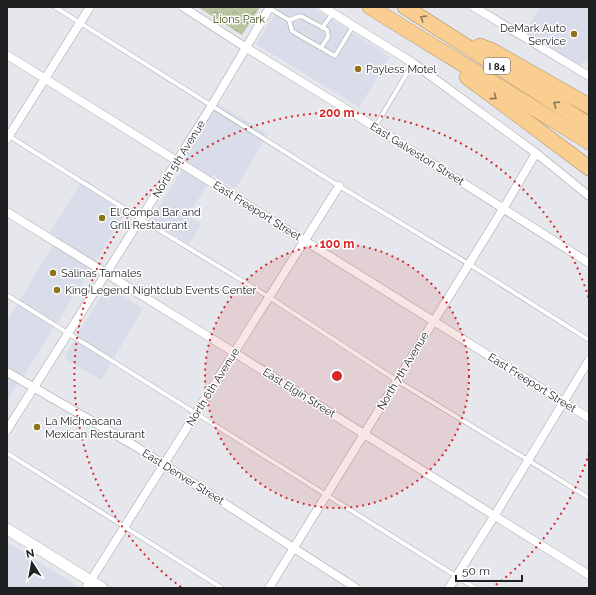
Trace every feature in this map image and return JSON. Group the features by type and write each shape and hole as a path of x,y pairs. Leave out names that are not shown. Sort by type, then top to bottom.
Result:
{"highway":[{"name":"I 84","path":"370,7 589,142"},
{"name":"I 84","path":"405,7 589,125"},
{"path":"447,33 491,50 589,106"},
{"path":"420,38 472,81 589,168"}],"street":[{"path":"8,136 90,7"},
{"name":"East Galveston Street","path":"183,7 589,262"},
{"path":"323,7 413,63 536,153 589,196"},
{"path":"474,7 589,76"},
{"name":"North 5th Avenue","path":"7,430 141,220 270,8"},
{"name":"East Freeport Street","path":"7,55 589,418"},
{"name":"North 7th Avenue","path":"269,588 536,153"},
{"name":"North 6th Avenue","path":"89,584 339,186"},
{"name":"East Elgin Street","path":"7,212 589,575"},
{"path":"449,588 589,360"},
{"name":"East Denver Street","path":"7,372 135,446 356,588"},
{"path":"7,529 89,584 102,588"}],"lane":[{"path":"55,7 339,186 469,264 589,340"},
{"path":"270,8 289,20 292,31 335,56 353,26"},
{"path":"322,28 332,13"},
{"path":"289,20 301,16 327,30 328,37 321,48"},
{"path":"375,127 413,63"},
{"path":"8,136 141,220 269,297 396,380 589,498"},
{"path":"7,295 475,588"},
{"path":"7,453 222,588"}],"shaded area":[{"path":"279,7 312,7 390,57 359,107 256,44"},
{"path":"540,7 589,7 588,60 583,64 577,65 523,35"},
{"path":"218,104 268,134 235,189 213,175 188,216 201,224 189,244 150,220 180,173 185,157"},
{"path":"83,179 129,208 7,402 7,321 58,237 50,232"},
{"path":"107,286 143,309 101,380 64,358"},
{"path":"7,542 77,586 76,588 7,588"}],"green space":[{"name":"Lions Park","path":"198,7 260,7 242,35"}],"place":[{"name":"DeMark Auto Service","path":"574,34"},
{"name":"Payless Motel","path":"358,69"},
{"name":"El Compa Bar and Grill Restaurant","path":"102,218"},
{"name":"Salinas Tamales","path":"53,273"},
{"name":"King Legend Nightclub Events Center","path":"57,290"},
{"name":"La Michoacana Mexican Restaurant","path":"37,427"}]}
